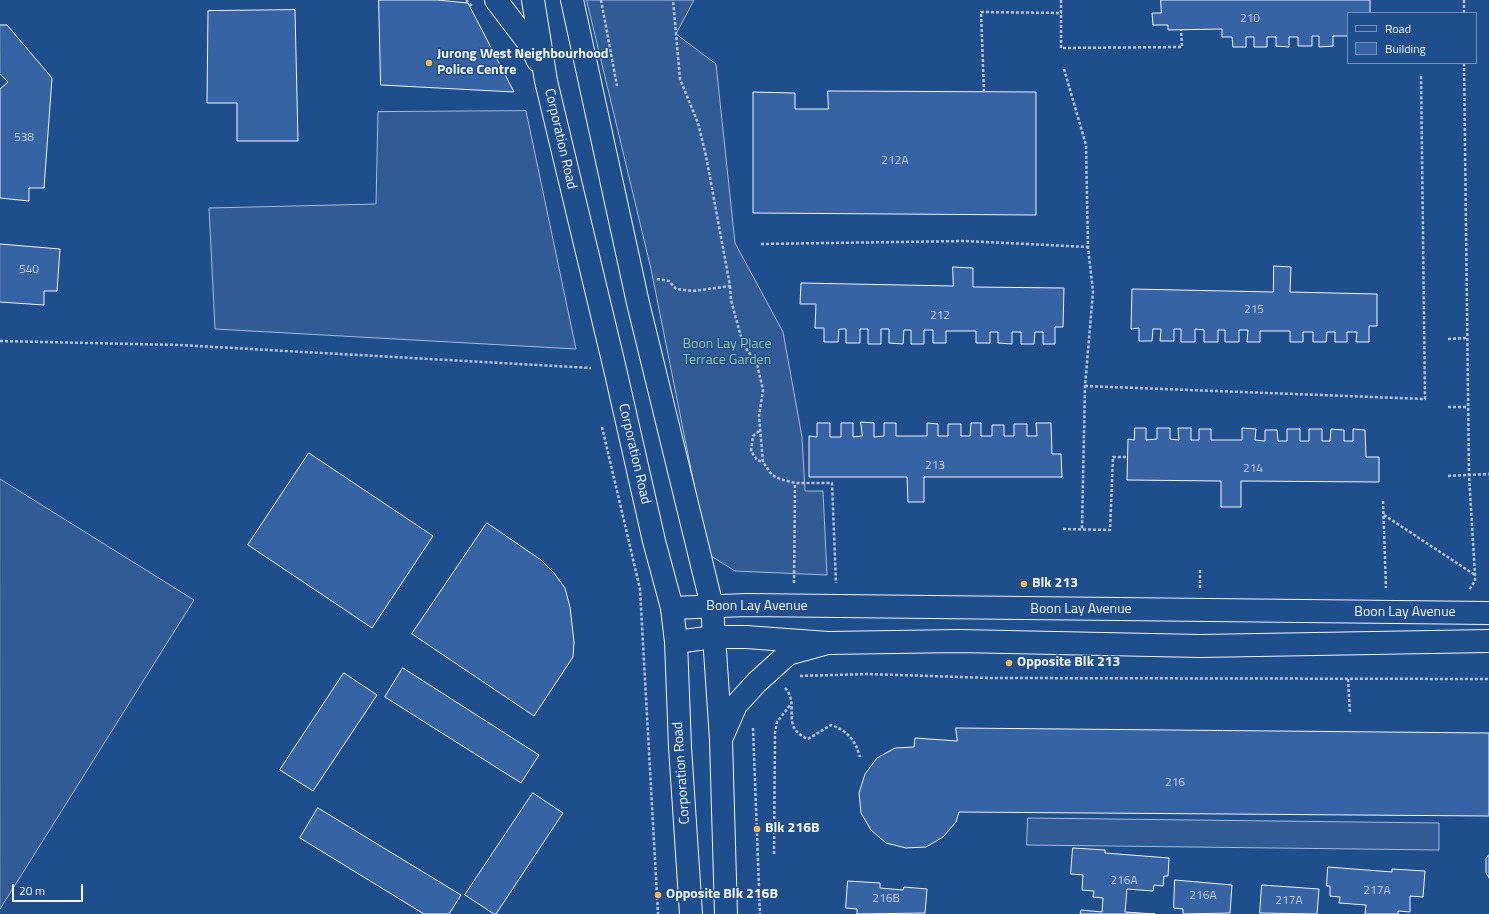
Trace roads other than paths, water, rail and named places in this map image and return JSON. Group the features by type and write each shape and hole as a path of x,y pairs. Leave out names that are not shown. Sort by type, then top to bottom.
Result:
{"main road":[{"path":"496,0 531,46 546,81"},
{"name":"Corporation Road","path":"533,0 546,81 615,369 654,541 672,608 676,642 680,747 691,914"},
{"path":"572,0 638,303 712,606 721,740 726,914"},
{"name":"Boon Lay Avenue","path":"672,608 712,606 1489,613"},
{"name":"Boon Lay Avenue","path":"676,642 714,637 746,637 828,643 959,641 1200,646 1489,641"},
{"path":"721,740 736,705 788,654 828,643"}],"place":[{"name":"Jurong West Neighbourhood Police Centre","path":"429,63"},
{"name":"Blk 213","path":"1024,584"},
{"name":"Opposite Blk 213","path":"1009,663"},
{"name":"Blk 216B","path":"757,829"},
{"name":"Opposite Blk 216B","path":"658,895"}],"park label":[{"name":"Boon Lay Place Terrace Garden","path":"727,354"}]}
